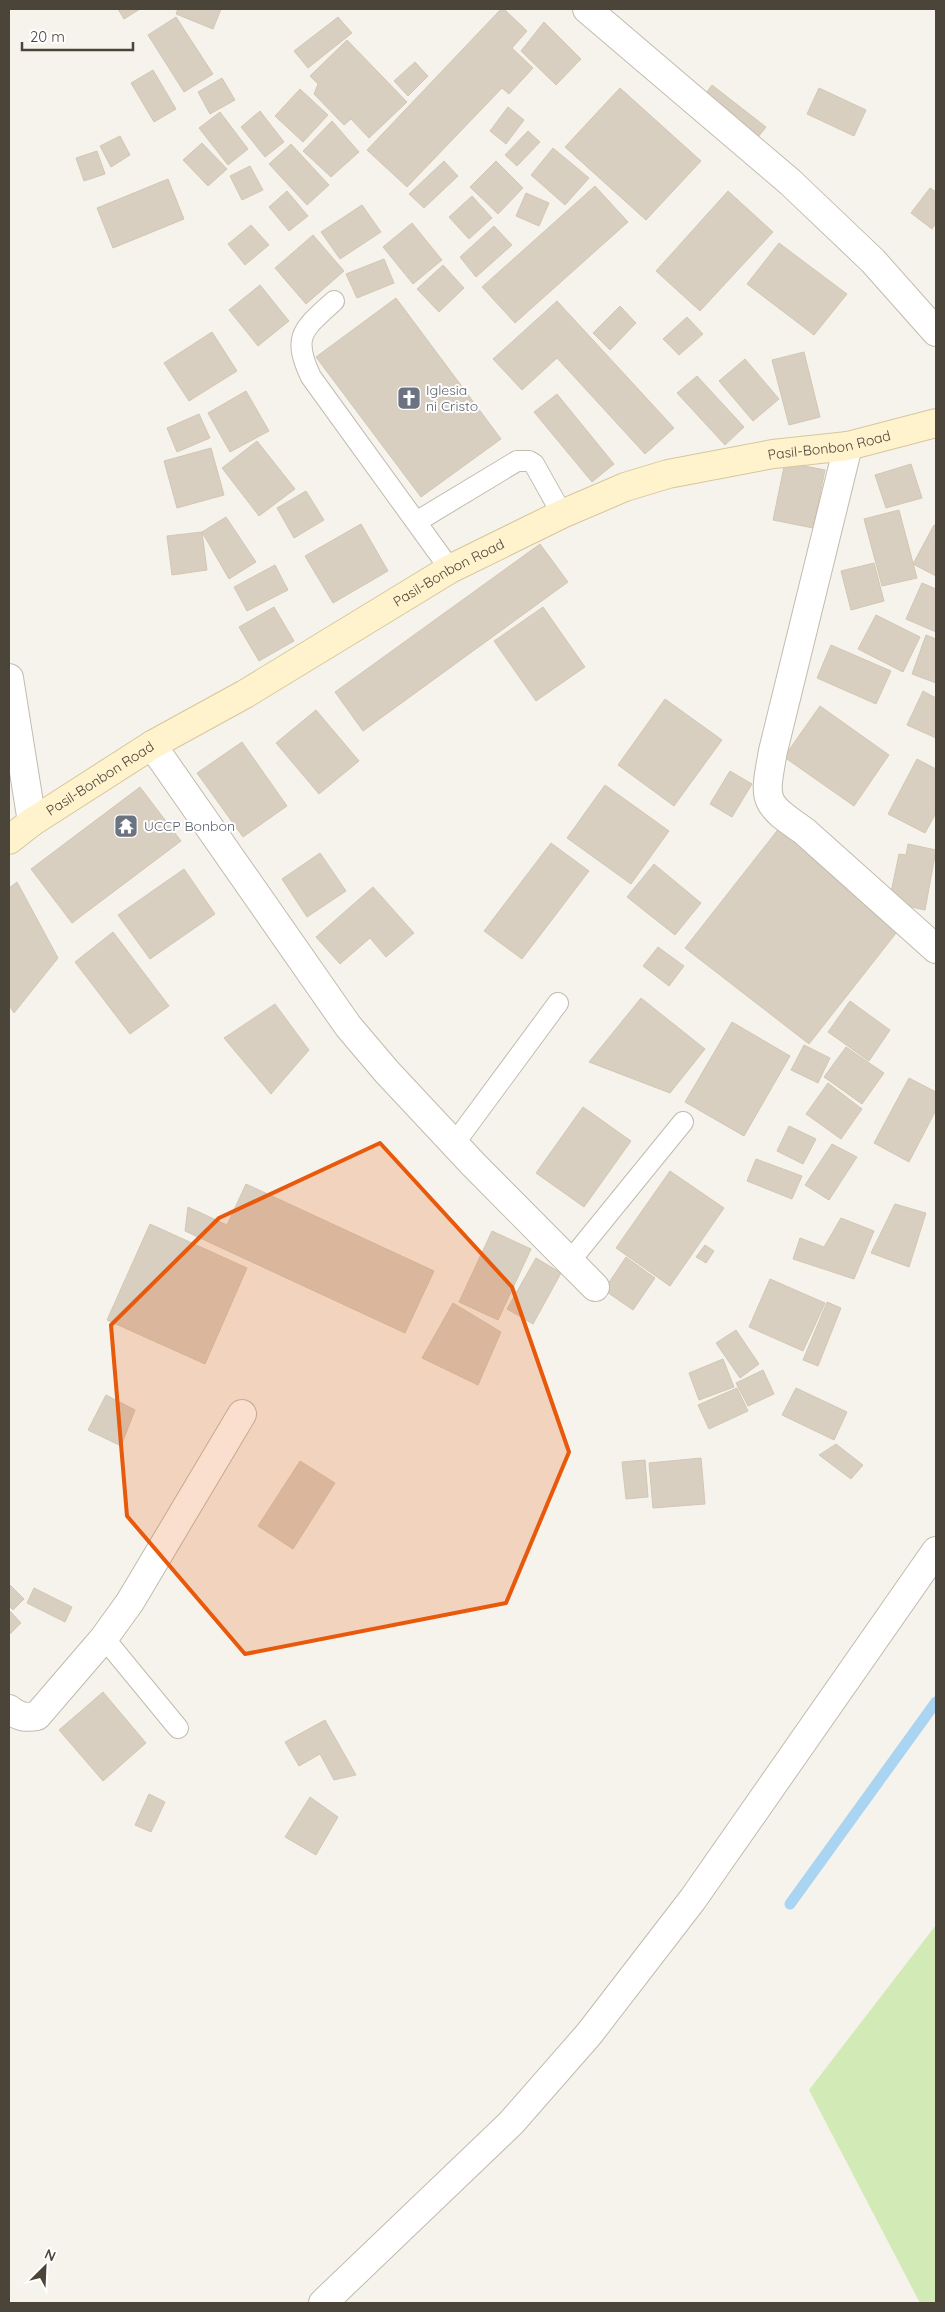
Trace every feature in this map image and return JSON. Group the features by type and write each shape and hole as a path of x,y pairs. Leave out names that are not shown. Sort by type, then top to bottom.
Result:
{"street":[{"path":"587,9 790,182 873,261 936,332"},
{"name":"Pasil-Bonbon Road","path":"9,840 32,822 152,745 245,694 450,568 562,514 625,487 668,474 764,455 848,446 936,423"},
{"path":"848,446 773,751 767,783 769,802 782,816 804,831 936,949"},
{"path":"9,678 32,822"},
{"path":"152,745 348,1026 387,1072 454,1144 595,1287"},
{"path":"9,1709 20,1716 28,1718 37,1716 104,1638 130,1602 242,1414"},
{"path":"323,2303 511,2123 589,2034 693,1899 936,1551"}],"lane":[{"path":"334,301 307,327 300,341 302,358 311,376 450,568"},
{"path":"416,522 517,461 524,460 534,464 562,514"},
{"path":"454,1144 558,1003"},
{"path":"570,1261 683,1122"},
{"path":"104,1638 178,1728"}],"highlighted area":[{"path":"380,1143 512,1287 569,1452 506,1603 245,1654 127,1516 111,1325 219,1218"}],"green space":[{"path":"936,1925 936,2303 920,2303 809,2090"}],"building":[{"path":"118,9 140,9 124,19"},
{"path":"178,9 221,9 213,29 176,14"},
{"path":"501,9 504,9 527,31 512,48 533,68 509,94 502,88 407,187 367,150"},
{"path":"176,17 213,74 184,92 148,35"},
{"path":"338,17 352,33 308,68 294,51"},
{"path":"544,22 581,59 556,85 521,51"},
{"path":"347,40 407,102 369,138 351,119 344,125 314,94 318,84 310,76"},
{"path":"415,62 428,76 408,96 394,81"},
{"path":"153,70 176,109 154,122 131,83"},
{"path":"222,78 235,100 210,114 198,92"},
{"path":"712,85 766,127 755,141 701,100"},
{"path":"620,88 701,161 646,220 565,147"},
{"path":"819,88 866,110 854,136 807,114"},
{"path":"300,89 328,115 303,142 275,116"},
{"path":"508,107 524,120 506,144 490,131"},
{"path":"260,111 284,142 265,157 241,127"},
{"path":"220,112 248,149 228,165 199,128"},
{"path":"332,121 359,152 331,177 303,151"},
{"path":"528,131 540,142 517,166 505,155"},
{"path":"120,136 130,155 111,167 100,146"},
{"path":"202,143 227,169 208,186 183,160"},
{"path":"291,144 329,185 307,205 269,164"},
{"path":"553,148 589,178 565,205 531,175"},
{"path":"97,151 105,174 84,181 76,158"},
{"path":"444,161 458,176 424,208 409,194"},
{"path":"496,161 523,188 498,214 470,187"},
{"path":"250,166 263,190 242,200 230,176"},
{"path":"168,179 184,219 113,248 97,208"},
{"path":"595,186 628,222 515,323 482,287"},
{"path":"930,188 936,192 936,223 932,229 911,213"},
{"path":"287,191 308,216 289,231 269,207"},
{"path":"728,191 773,232 700,311 656,271"},
{"path":"526,193 549,203 539,226 516,216"},
{"path":"472,196 492,218 469,239 449,217"},
{"path":"362,205 381,232 340,259 321,232"},
{"path":"412,223 442,260 413,284 383,247"},
{"path":"251,225 269,245 245,265 228,244"},
{"path":"494,226 512,245 476,277 460,257"},
{"path":"313,235 344,271 306,304 275,268"},
{"path":"779,243 847,294 814,335 747,284"},
{"path":"384,259 394,283 357,298 346,274"},
{"path":"443,265 464,288 439,312 417,289"},
{"path":"260,285 289,321 258,346 229,310"},
{"name":"Iglesia ni Cristo","path":"396,298 501,439 421,497 316,357"},
{"path":"557,301 674,428 645,454 557,358 522,390 493,359"},
{"path":"620,306 636,323 610,350 593,333"},
{"path":"687,317 703,334 679,355 663,339"},
{"path":"212,332 237,371 189,401 164,363"},
{"path":"804,352 820,417 789,425 772,360"},
{"path":"745,359 779,399 753,421 719,381"},
{"path":"697,376 744,427 725,445 677,393"},
{"path":"246,391 269,431 230,452 208,413"},
{"path":"557,394 614,464 592,482 534,412"},
{"path":"199,414 210,438 177,452 167,428"},
{"path":"257,441 295,489 259,516 222,468"},
{"path":"211,448 224,495 177,508 164,461"},
{"path":"785,462 825,470 813,528 773,520"},
{"path":"911,464 922,498 886,508 875,475"},
{"path":"306,491 324,520 294,538 277,508"},
{"path":"899,510 917,578 882,586 864,519"},
{"path":"226,517 256,562 229,579 202,532"},
{"path":"361,524 388,571 333,603 305,556"},
{"path":"934,525 936,526 936,576 913,564"},
{"path":"202,532 207,570 172,575 167,536"},
{"path":"540,544 568,582 363,731 335,692"},
{"path":"874,563 884,601 851,610 841,571"},
{"path":"275,565 288,590 247,611 234,587"},
{"path":"922,583 936,589 936,632 906,619"},
{"path":"274,607 294,641 259,661 239,627"},
{"path":"543,607 585,667 536,701 494,641"},
{"path":"876,615 920,637 903,672 858,649"},
{"path":"926,635 936,639 936,683 912,674"},
{"path":"831,645 891,671 876,704 817,678"},
{"path":"923,691 936,698 936,738 907,725"},
{"path":"665,699 722,740 674,806 618,765"},
{"path":"820,706 889,755 854,806 784,757"},
{"path":"316,710 359,761 319,794 276,743"},
{"path":"242,742 287,806 243,837 197,773"},
{"path":"917,759 936,769 936,813 925,833 888,814"},
{"path":"730,771 752,784 732,817 710,804"},
{"path":"605,785 669,831 631,884 567,838"},
{"path":"140,787 181,841 72,923 31,869"},
{"path":"780,827 904,923 809,1044 685,948"},
{"path":"551,843 589,871 522,959 484,931"},
{"path":"908,844 936,850 925,910 889,902 899,854 906,855"},
{"path":"320,853 346,891 307,917 282,879"},
{"path":"654,864 701,903 675,935 627,897"},
{"path":"184,869 215,914 150,959 118,915"},
{"path":"17,882 58,958 14,1013 9,1005 9,888"},
{"path":"373,887 414,933 386,957 370,938 340,964 316,937"},
{"path":"113,932 169,1006 130,1034 75,962"},
{"path":"658,947 684,966 669,986 643,966"},
{"path":"641,998 705,1049 670,1093 589,1062"},
{"path":"850,1001 890,1030 869,1061 828,1032"},
{"path":"275,1004 309,1050 271,1094 224,1038"},
{"path":"732,1022 790,1056 744,1136 685,1102"},
{"path":"804,1045 830,1058 818,1083 791,1070"},
{"path":"846,1047 884,1073 862,1104 824,1077"},
{"path":"909,1078 936,1092 936,1110 909,1162 874,1143"},
{"path":"828,1083 862,1109 841,1139 806,1114"},
{"path":"583,1107 631,1141 584,1207 536,1173"},
{"path":"789,1126 816,1139 803,1164 777,1151"},
{"path":"832,1144 857,1157 829,1200 805,1185"},
{"path":"756,1159 802,1176 792,1199 747,1181"},
{"path":"670,1171 724,1208 670,1286 616,1248"},
{"path":"246,1184 434,1271 405,1333 185,1231 188,1207 227,1225"},
{"path":"895,1204 926,1213 909,1267 871,1253"},
{"path":"841,1218 874,1231 854,1279 793,1259 800,1238 824,1247"},
{"path":"150,1224 247,1268 205,1364 107,1320"},
{"path":"492,1231 531,1249 498,1320 459,1302"},
{"path":"705,1245 714,1251 706,1263 696,1257"},
{"path":"626,1257 655,1278 633,1310 604,1290"},
{"path":"536,1258 561,1273 533,1324 507,1309"},
{"path":"770,1279 825,1303 803,1351 749,1327"},
{"path":"827,1302 841,1308 818,1366 803,1360"},
{"path":"453,1303 501,1332 478,1385 422,1358"},
{"path":"736,1330 759,1364 740,1378 716,1343"},
{"path":"723,1359 734,1387 699,1400 689,1373"},
{"path":"763,1370 774,1394 748,1406 736,1383"},
{"path":"737,1388 748,1411 709,1429 698,1405"},
{"path":"796,1388 847,1412 834,1440 782,1415"},
{"path":"106,1395 135,1410 121,1446 88,1430"},
{"path":"836,1444 863,1465 851,1479 819,1455"},
{"path":"701,1458 705,1504 653,1508 649,1463"},
{"path":"645,1460 648,1497 626,1499 622,1462"},
{"path":"300,1461 335,1483 293,1549 258,1526"},
{"path":"10,1585 24,1599 13,1610 9,1606"},
{"path":"34,1588 72,1607 65,1622 27,1603"},
{"path":"9,1610 21,1623 9,1635"},
{"path":"103,1692 146,1743 103,1781 59,1730"},
{"path":"325,1720 356,1775 334,1780 320,1754 299,1766 285,1742"},
{"path":"149,1794 165,1802 151,1832 135,1825"},
{"path":"310,1797 338,1817 316,1855 285,1837"}],"waterway":[{"path":"790,1904 936,1702"}],"place":[{"name":"Iglesia ni Cristo","path":"409,398"},
{"name":"UCCP Bonbon","path":"126,826"}]}
